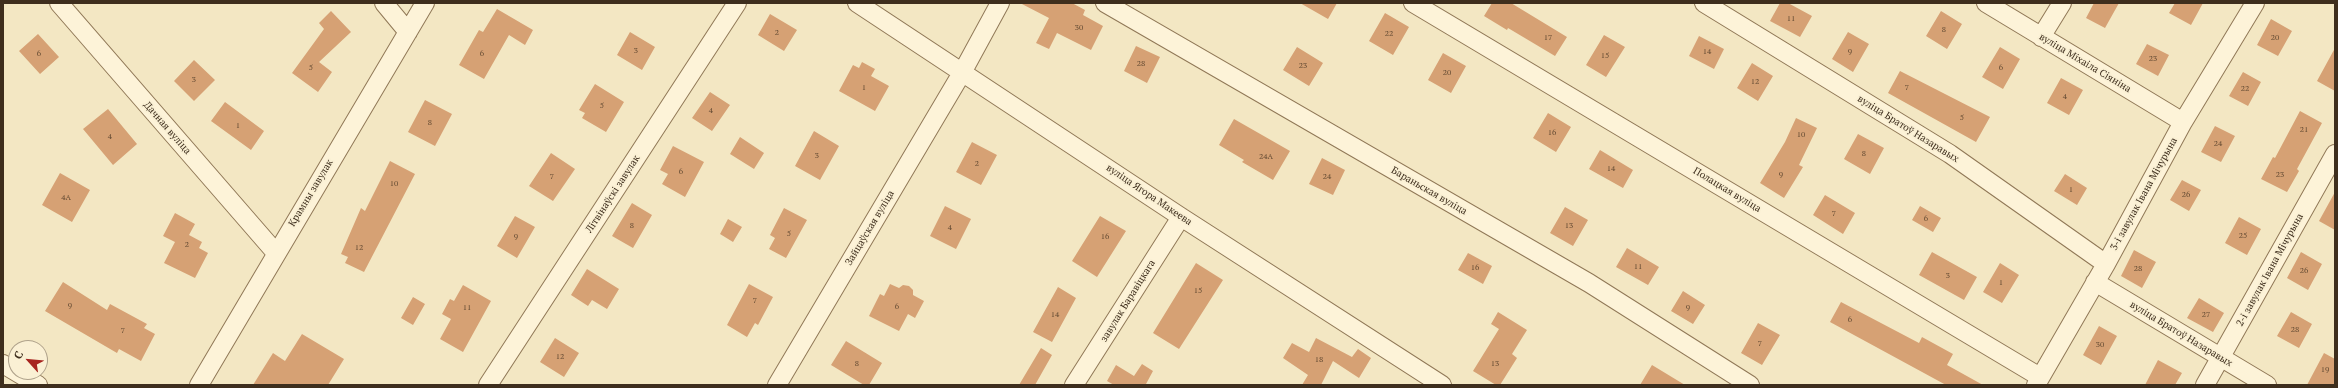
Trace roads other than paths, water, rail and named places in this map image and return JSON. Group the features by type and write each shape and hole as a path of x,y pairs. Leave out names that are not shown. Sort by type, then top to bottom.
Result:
{"street":[{"name":"Дачная вуліца","path":"59,3 276,253"},
{"path":"384,3 408,32"},
{"name":"Крамны завулак","path":"199,385 425,3"},
{"name":"Літвінаўскі завулак","path":"488,385 737,3"},
{"name":"вуліца Ягора Макеева","path":"857,3 963,71 1181,217 1442,385"},
{"path":"963,71 1000,3"},
{"name":"Бараньская вуліца","path":"1105,3 1589,283 1750,385"},
{"name":"Полацкая вуліца","path":"1413,3 2038,381"},
{"name":"вуліца Братоў Назаравых","path":"1704,3 1950,154 2106,264"},
{"name":"вуліца Міхаіла Сіяніна","path":"1986,3 2183,122"},
{"path":"2041,37 2062,3"},
{"name":"3-і завулак Івана Мічурына","path":"2038,381 2106,264 2183,122 2255,3"},
{"name":"Зайцаўская вуліца","path":"777,385 963,71"},
{"name":"2-і завулак Івана Мічурына","path":"2205,385 2335,154"},
{"name":"завулак Баравіцкага","path":"1074,385 1181,217"},
{"name":"вуліца Братоў Назаравых","path":"2095,282 2267,385"},
{"path":"3,364 38,385"}]}
